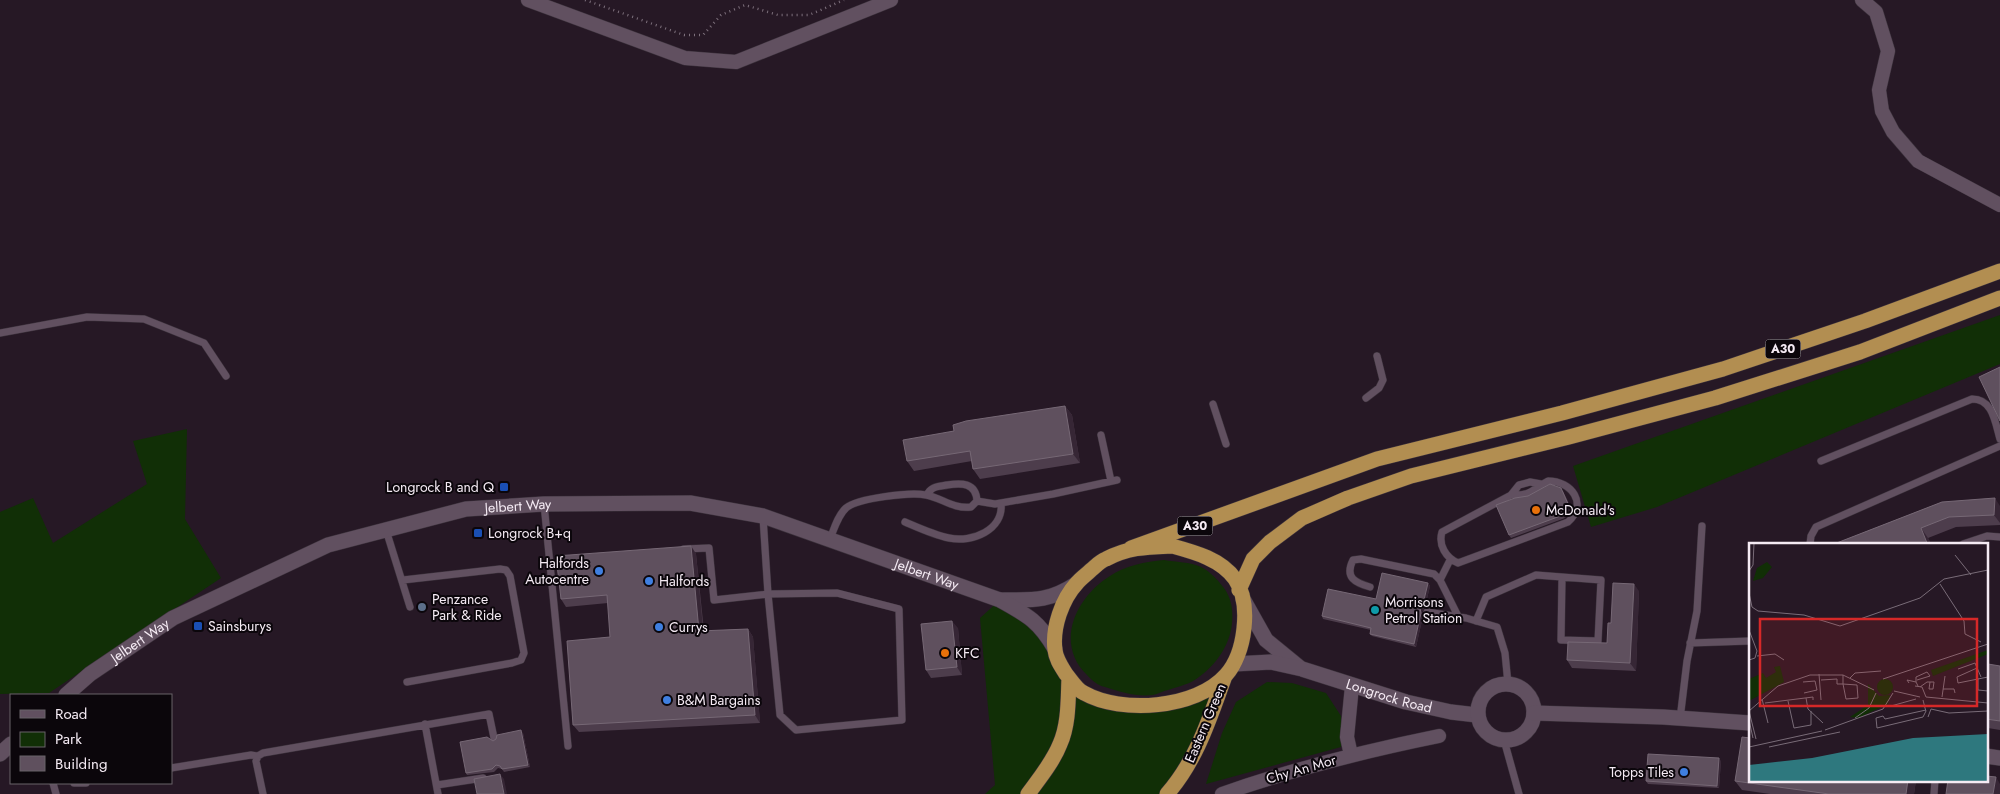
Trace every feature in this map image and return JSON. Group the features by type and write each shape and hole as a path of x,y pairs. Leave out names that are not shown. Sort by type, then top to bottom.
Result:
{"highway":[{"name":"A30","path":"1131,548 1377,459 1562,413 1723,369 1865,321 2000,271"},
{"name":"A30","path":"1241,594 1253,560 1270,542 1302,518 1348,498 1411,476 1715,398 1860,352 2000,298"},
{"path":"1172,546 1198,553 1220,565 1235,579 1241,594 1245,624 1242,644 1229,670 1199,693 1167,704 1132,706 1102,702 1082,692 1069,678 1059,664 1055,649 1057,622 1065,602 1076,584 1104,560 1131,548 1172,546"},
{"name":"Eastern Green","path":"1167,794 1181,778 1200,742 1229,670"},
{"path":"1028,794 1039,780 1060,744 1067,714 1069,678"}],"street":[{"path":"528,0 684,58 736,62 891,0"},
{"path":"1862,0 1876,12 1888,51 1879,90 1882,111 1893,132 1918,161 2000,205"},
{"name":"Jelbert Way","path":"67,694 90,674 173,618 328,545 466,509 544,504 690,503 763,516 1000,600 1030,616 1055,649"},
{"name":"Jelbert Way","path":"1000,600 1041,600 1061,594 1076,584"},
{"name":"Longrock Road","path":"1241,594 1266,640 1302,669"},
{"name":"Longrock Road","path":"1229,670 1271,662 1302,669 1406,702 1451,712 1477,715"},
{"path":"1498,684 1508,684 1524,690 1529,696 1534,713 1532,722 1521,736 1504,740 1491,737 1482,728 1477,715 1478,705 1482,696 1498,684"},
{"name":"Chy An Mor","path":"1351,755 1347,736 1352,686"},
{"path":"1534,713 1749,723"},
{"name":"Chy An Mor","path":"1222,794 1268,778 1351,755 1439,736"},
{"path":"0,754 10,745"}],"lane":[{"path":"0,333 87,317 144,319 204,343 226,376"},
{"path":"1366,398 1379,388 1383,380 1377,356"},
{"path":"1821,461 1972,399 1984,401 1989,406 2000,439"},
{"path":"1213,404 1226,444"},
{"path":"977,501 995,504 1114,480 1101,435"},
{"path":"1810,543 1811,536 1816,528 2000,446"},
{"path":"1511,496 1522,496 1534,492 1541,484 1548,481 1556,481 1569,486 1577,506 1576,512 1568,522 1458,563 1450,560 1441,543 1442,532 1511,496 1519,485 1530,482 1541,484"},
{"path":"927,495 931,489 936,487 963,483 973,489 977,501"},
{"path":"830,539 838,519 845,509 851,505 878,497 927,495 958,507 971,507 977,501"},
{"path":"905,522 949,539 973,537 993,528 1002,512 1001,503"},
{"path":"544,504 568,746"},
{"path":"680,550 709,548 714,600 768,594 838,593 899,609 902,720 796,730 780,715 768,594 763,516"},
{"path":"1680,719 1690,643 1697,611 1702,526"},
{"path":"386,530 410,607"},
{"path":"1966,543 1986,536 2000,537"},
{"path":"1370,586 1357,583 1352,578 1350,569 1353,560 1361,559 1434,574 1440,580 1458,616"},
{"path":"1440,580 1450,560"},
{"path":"403,580 500,569 506,570 510,576 524,653 521,660 512,664 408,682"},
{"path":"1476,620 1486,597 1536,575 1601,580 1598,641 1561,640 1562,578"},
{"path":"1426,612 1458,616 1497,627 1505,653 1508,684"},
{"path":"1690,643 1749,641"},
{"path":"172,768 251,755 258,756 263,753 489,714 494,738"},
{"path":"425,724 438,794"},
{"path":"1504,740 1519,794"},
{"path":"258,756 256,761 263,794"},
{"path":"437,785 491,777"}],"path":[{"path":"585,0 684,35 703,35 720,14 744,5 778,15 809,15 844,0"}],"green space":[{"path":"2000,315 2000,364 1657,507 1591,527 1573,466"},
{"path":"187,429 185,519 221,578 49,693 0,694 0,512 33,498 53,543 147,484 133,441"},
{"path":"1164,560 1188,563 1201,567 1215,578 1226,591 1231,602 1232,619 1231,632 1224,649 1214,664 1193,681 1155,695 1129,694 1100,685 1087,675 1077,662 1072,649 1073,621 1079,608 1098,585 1116,572 1136,565"},
{"path":"1000,600 1029,616 1081,692 1167,704 1225,676 1167,794 985,794 995,785 980,618"},
{"path":"1267,682 1292,683 1326,693 1341,716 1341,747 1206,784 1222,733 1236,702"}],"building":[{"path":"2000,367 2000,421 1979,377"},
{"path":"1065,406 1073,454 973,469 970,451 907,461 903,440 954,431 953,425 966,421"},
{"name":"McDonald's","path":"1550,484 1561,488 1569,506 1563,515 1509,535 1496,505 1515,498 1528,496"},
{"path":"1995,498 1994,515 1949,517 1921,528 1927,543 1837,543 1942,502"},
{"path":"691,546 699,631 748,629 755,715 573,725 567,641 610,637 607,595 561,599 556,556"},
{"name":"Morrisons Petrol Station","path":"1382,573 1428,583 1423,604 1420,608 1421,613 1414,644 1370,634 1371,628 1322,616 1328,589 1376,599"},
{"path":"1613,583 1634,584 1630,663 1567,660 1568,642 1607,643 1608,623 1611,623"},
{"name":"KFC","path":"952,621 957,667 926,670 921,624"},
{"path":"1988,664 2000,666 2000,721 1988,719"},
{"path":"521,730 528,765 502,769 496,765 492,769 466,773 460,742 487,737 493,741 497,735"},
{"path":"1742,737 1749,738 1749,782 1908,782 1906,794 1829,794 1735,781"},
{"name":"Topps Tiles","path":"1648,754 1719,758 1717,786 1646,781"},
{"path":"500,774 504,794 477,794 474,779"},
{"path":"1988,776 1996,777 1993,794 1946,794 1948,782 1988,782"}],"place":[{"name":"Longrock B and Q","path":"504,487"},
{"name":"McDonald's","path":"1536,510"},
{"name":"Longrock B+q","path":"478,533"},
{"name":"Halfords Autocentre","path":"599,571"},
{"name":"Halfords","path":"649,581"},
{"name":"Penzance Park & Ride","path":"422,607"},
{"name":"Morrisons Petrol Station","path":"1375,610"},
{"name":"Sainsburys","path":"198,626"},
{"name":"Currys","path":"659,627"},
{"name":"KFC","path":"945,653"},
{"name":"B&M Bargains","path":"667,700"},
{"name":"Topps Tiles","path":"1684,772"}]}
